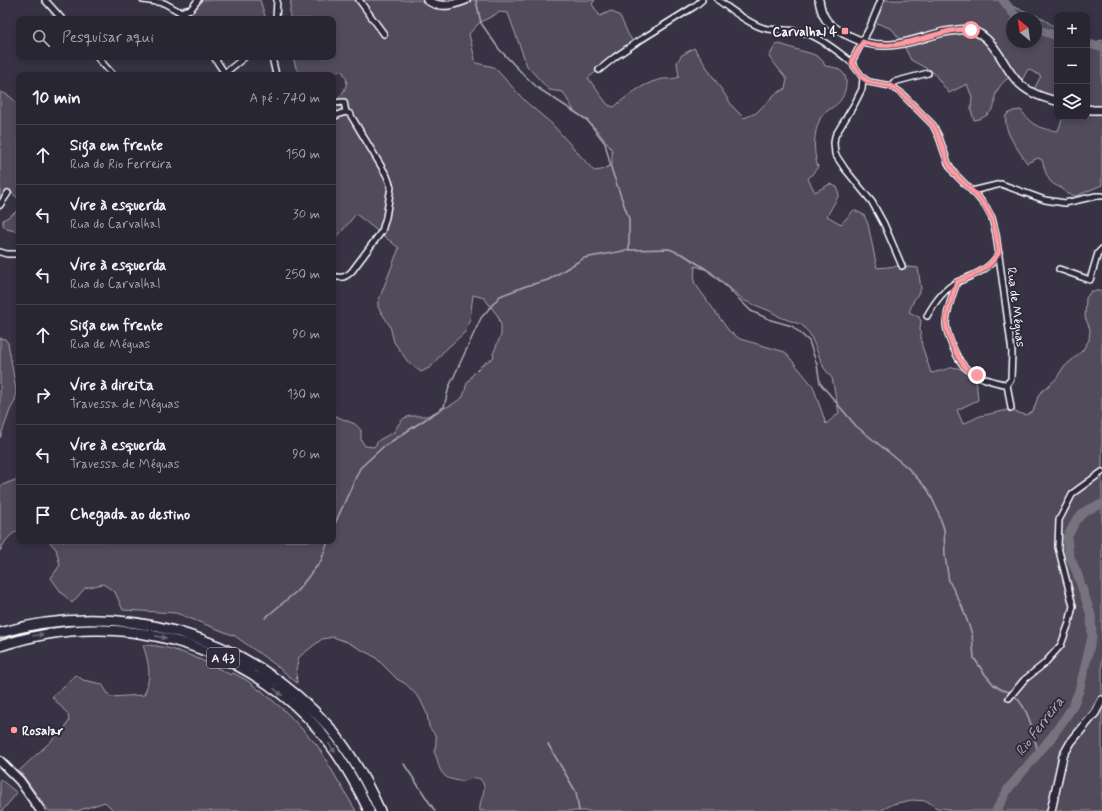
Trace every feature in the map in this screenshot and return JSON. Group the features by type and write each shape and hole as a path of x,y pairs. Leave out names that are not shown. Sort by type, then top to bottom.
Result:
{"highway":[{"name":"A 43","path":"0,633 30,625 63,620 124,621 169,628 200,638 231,652 262,669 283,683 311,714 323,736 347,768 369,811"},
{"name":"A 43","path":"0,646 28,637 65,631 123,631 166,638 195,647 227,660 258,678 331,729 367,783 380,811"}],"main road":[{"path":"0,761 20,782 41,811"}],"street":[{"path":"45,0 59,16"},
{"path":"143,0 164,3 187,16"},
{"path":"179,12 191,9 198,0"},
{"path":"276,0 276,16"},
{"path":"359,0 384,34"},
{"path":"427,0 443,6 455,5 466,0"},
{"path":"599,70 620,53 695,6 702,0"},
{"path":"718,0 736,13 767,29 795,31 817,38 852,63 863,78 869,82 891,86 894,82 928,72"},
{"path":"819,0 824,18 832,27 863,42 882,45 896,44 957,30 971,30 983,36 993,46 1017,81 1041,97 1054,100"},
{"path":"852,63 863,42 881,0"},
{"path":"100,60 110,72"},
{"path":"216,60 224,72"},
{"path":"227,72 241,60"},
{"path":"273,60 275,72"},
{"path":"863,78 862,89 855,104 835,136 835,154 845,169 872,202 884,224 902,266"},
{"name":"Rua de Méguas","path":"891,86 901,93 933,125 948,163 954,173 986,207 992,218 999,252 1012,352 1011,379 1007,384 1011,408"},
{"path":"336,103 344,102 346,112 350,114 387,176 391,187 382,231 347,276 342,278 336,277"},
{"path":"1090,110 1102,110"},
{"path":"336,116 346,112"},
{"path":"972,191 1001,184 1045,200 1065,203 1102,196"},
{"path":"0,205 8,193"},
{"path":"1059,269 1090,280 1098,253 1102,249"},
{"path":"0,252 16,254"},
{"path":"926,316 941,295 950,286 980,272 989,266 999,252"},
{"path":"957,282 946,323 952,346 966,369 992,381 1007,384"},
{"path":"1009,698 1024,680 1044,664 1061,645 1073,606 1058,547 1059,520 1073,493 1102,472"},
{"path":"1051,811 1063,756 1071,742 1095,713 1102,700"}],"shaded area":[{"path":"199,0 260,0 265,16 187,16"},
{"path":"291,0 595,0 592,4 600,16 611,11 620,16 634,43 613,54 607,63 588,78 608,105 614,107 640,88 658,80 679,77 677,62 682,55 694,48 733,107 744,118 756,113 775,94 785,89 787,79 769,57 776,44 817,56 825,66 838,69 842,72 846,79 846,88 841,100 820,119 814,143 818,167 808,179 815,192 830,184 837,187 839,195 827,216 841,224 854,210 864,215 868,224 877,268 898,266 918,268 921,289 909,312 919,317 921,321 920,329 922,346 931,373 950,368 958,368 976,378 978,400 957,410 963,424 980,416 1008,410 1026,415 1033,411 1039,394 1056,379 1063,368 1082,351 1089,340 1090,329 1085,317 1086,298 1091,291 1102,291 1102,811 950,811 949,809 937,808 927,801 912,800 893,804 880,811 480,811 480,804 484,790 483,783 477,778 462,781 450,779 443,774 439,768 434,752 436,736 429,727 427,714 420,699 406,684 397,679 375,657 347,642 333,637 322,639 299,657 296,670 297,683 277,666 235,636 176,613 123,610 115,592 103,584 85,588 72,603 61,592 51,578 60,565 56,549 52,544 336,544 336,416 355,424 361,430 361,440 365,446 374,447 379,440 394,432 404,418 411,416 427,416 453,404 463,397 467,383 474,373 482,365 494,357 493,354 501,335 501,325 498,316 484,298 473,295 470,319 465,332 442,353 431,367 421,372 408,362 394,342 390,326 378,307 378,302 399,248 356,214 336,238 336,103 344,91 347,81 346,78 341,70 336,72 299,72 296,68 294,60 336,60 336,16 290,16","holes":["500,12 508,13 527,66 549,90 563,92 574,111 596,129 612,150 612,165 601,170 594,171 552,124 526,102 494,67 476,63 469,34 479,23","695,266 710,271 745,301 802,325 810,334 824,368 832,378 839,413 826,424 813,386 785,352 740,339 729,331 694,282"]},
{"path":"883,0 1005,0 1009,5 1027,12 1006,12 1006,48 1042,48 1042,19 1054,26 1054,98 1034,89 1041,76 1028,69 1022,80 1015,75 1003,82 995,95 994,107 990,113 984,117 974,120 971,110 972,97 967,84 949,93 933,72 911,60 902,42 892,29 874,22"},
{"path":"1102,40 1102,185 1076,196 1067,194 1063,189 1049,180 1042,160 1038,158 1027,163 1009,134 1006,115 1013,111 1021,110 1032,123 1046,129 1058,131 1062,120 1090,120 1090,41 1095,42"},
{"path":"0,92 11,97 16,102 16,196 12,193 0,199"},
{"path":"16,212 16,231 7,229 3,225 3,220"},
{"path":"0,338 5,339 8,343 16,390 15,401 10,410 0,438"},
{"path":"16,479 16,532 8,539 0,551 0,486"},
{"path":"143,645 166,648 188,655 231,675 233,673 261,690 286,712 317,745 356,811 114,811 105,802 77,811 49,811 20,770 64,729 69,721 68,714 52,697 76,675 83,680 102,684 110,697 144,695 149,670"},
{"path":"0,779 17,793 2,811 0,811"}],"waterway":[{"path":"476,0 481,23 499,49 538,88 587,120 605,143 612,171 629,219 629,250 669,249 684,255 706,269 751,311 771,320 792,326 809,341 817,365 820,383 856,426 907,467 928,490 944,529 945,556 949,581 961,604 972,634 974,658 994,685 1002,690 1010,692"},
{"name":"Rio Ferreira","path":"1003,0 1012,12"},
{"name":"Rio Ferreira","path":"1042,31 1054,35"},
{"name":"Rio Ferreira","path":"1090,45 1102,47"},
{"path":"336,521 360,468 383,447 444,407 449,387 481,318 500,296 526,286 548,280 584,258 629,250"},
{"name":"Rio Ferreira","path":"996,811 1008,789 1051,738 1072,708 1079,691 1092,637 1091,615 1077,573 1069,555 1067,538 1076,520 1087,510 1102,504"},
{"path":"265,618 297,591 321,561 327,544"},
{"path":"1015,696 1028,715 1038,753"},
{"path":"548,744 576,792 579,811"},
{"path":"404,764 435,811"}],"place":[{"name":"Carvalhal 4","path":"845,31"},
{"name":"Rosalar","path":"14,730"}],"route":[{"path":"971,30 957,30 935,34 896,44 882,45 863,42 852,63 863,78 869,82 891,86 921,111 933,125 939,137 943,152 954,173 977,196 986,207 992,218 999,252 989,266 980,272 957,282 946,323 952,346 961,362 966,369 977,375"}]}
